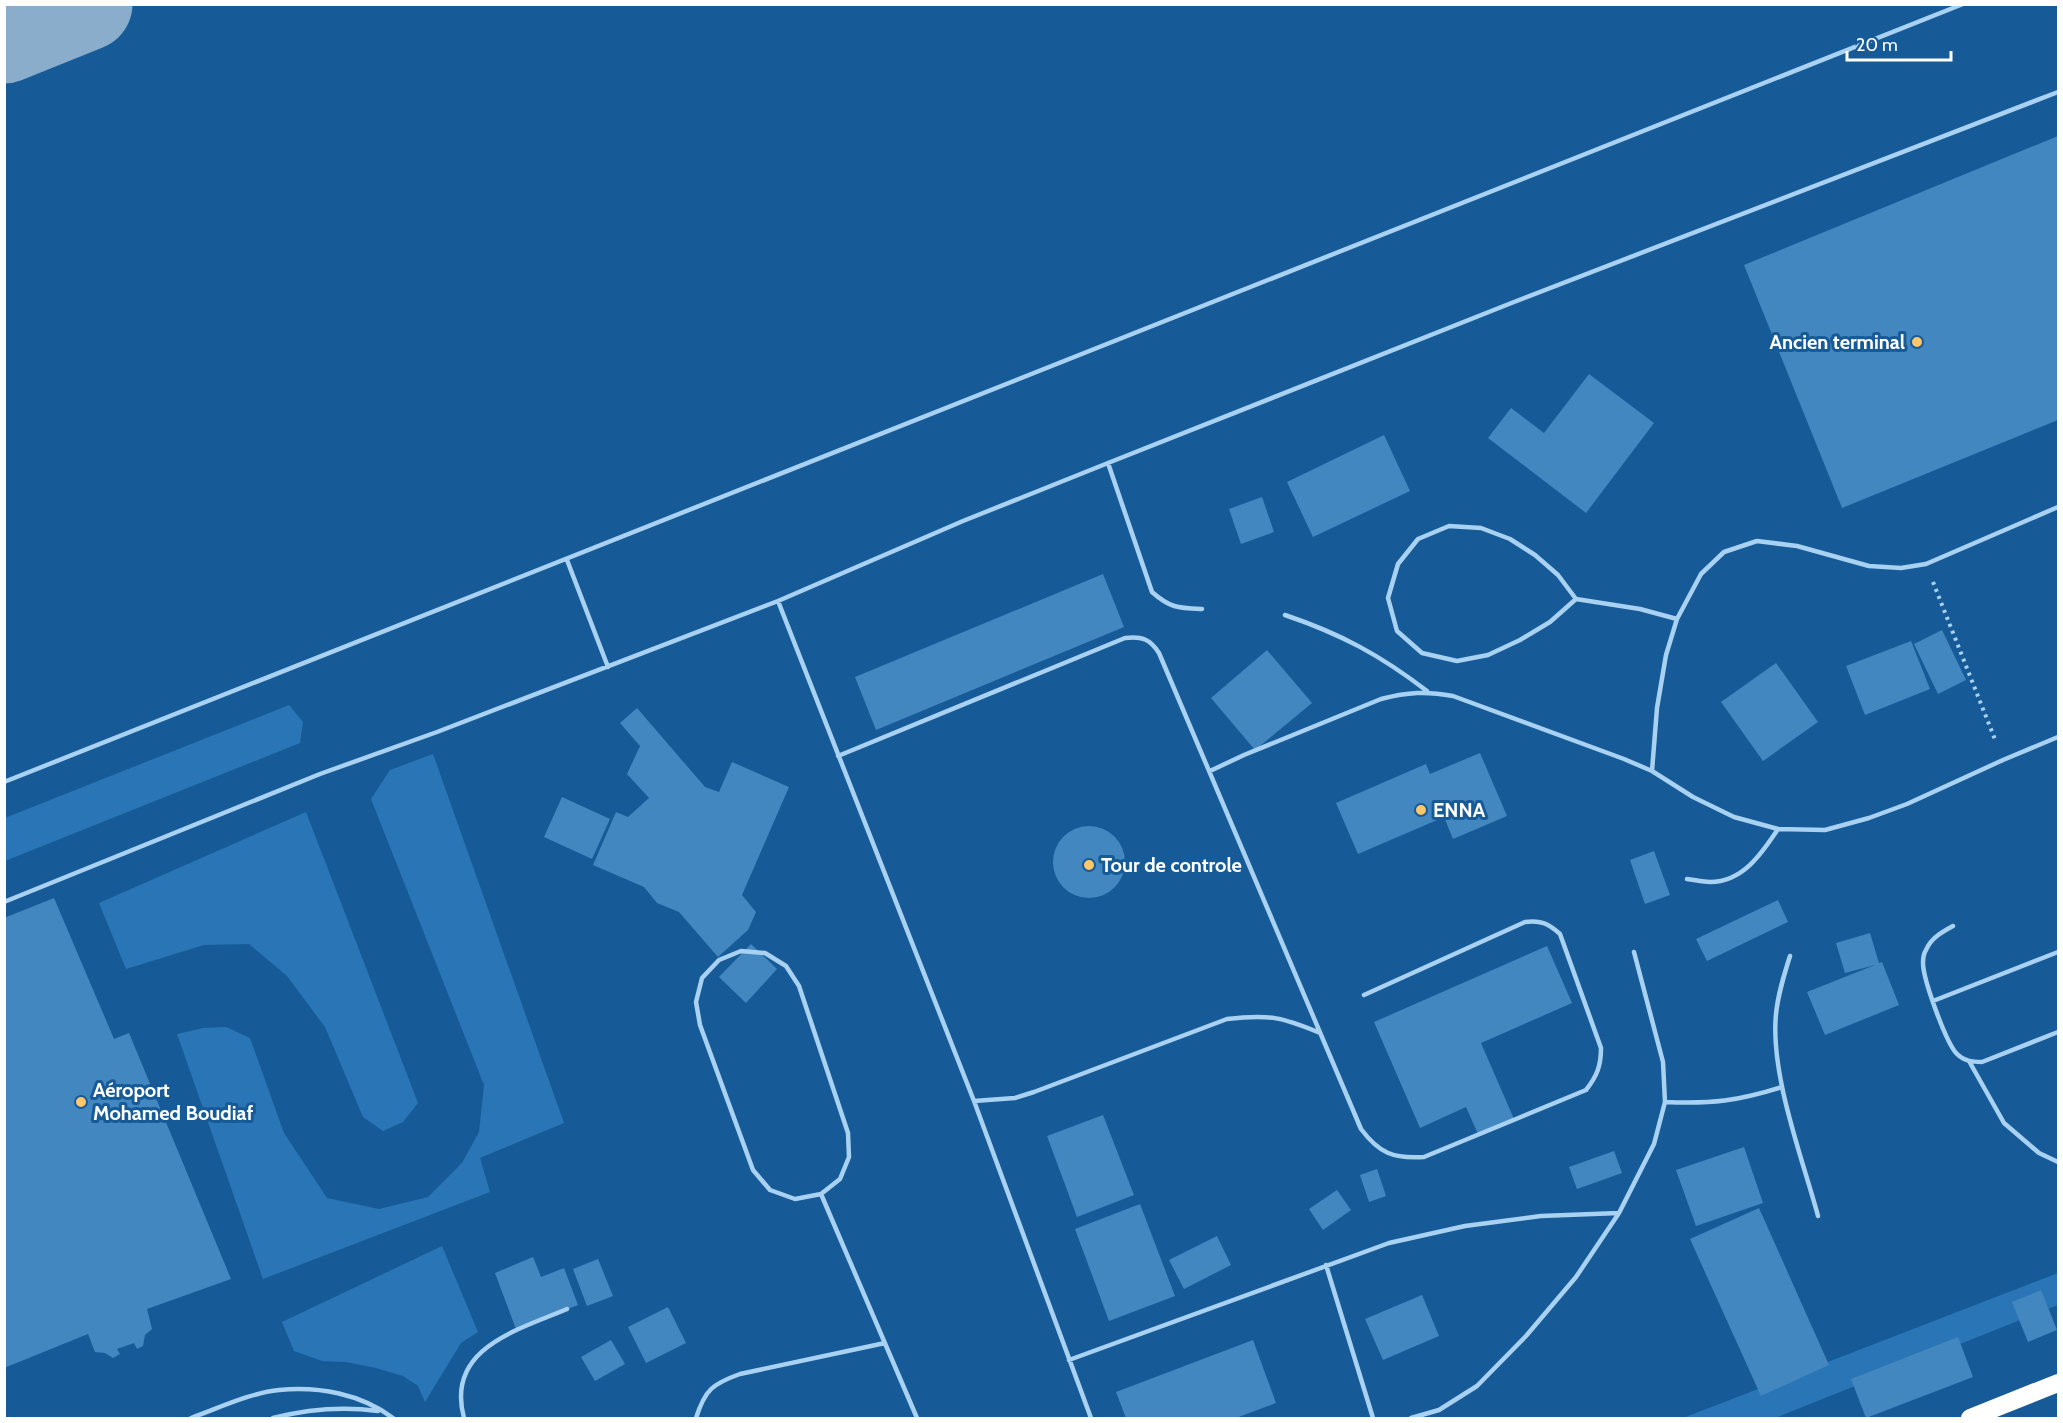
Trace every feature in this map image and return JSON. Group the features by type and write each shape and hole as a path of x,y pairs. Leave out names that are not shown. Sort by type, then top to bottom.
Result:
{"highway":[{"path":"1970,1419 2058,1383"}],"lane":[{"path":"4,783 1963,4"},
{"path":"4,902 320,774 437,732 778,601 963,521 1514,302 2058,92"},
{"path":"1108,463 1152,592 1166,604 1202,609"},
{"path":"1652,771 1656,708 1666,655 1677,619 1701,574 1724,552 1757,541 1797,546 1869,566 1901,568 1926,564 2058,507"},
{"path":"1576,599 1550,622 1520,640 1488,655 1456,661 1422,653 1397,632 1388,598 1398,564 1418,539 1449,526 1482,528 1509,539 1535,555 1576,599 1640,609 1677,619"},
{"path":"567,560 608,667"},
{"path":"778,601 974,1101 1091,1419"},
{"path":"1285,615 1323,628 1361,646 1396,667 1428,692"},
{"path":"837,756 1125,638 1139,636 1152,641 1361,1129 1372,1144 1387,1154 1405,1159 1424,1157 1586,1090 1596,1078 1601,1063 1601,1048 1560,934 1550,925 1538,920 1524,922 1364,995"},
{"path":"1209,771 1382,699 1404,693 1428,692 1453,696 1624,759 1652,771 1693,797 1734,817 1778,829 1825,830 1869,818 1907,804 2058,737"},
{"path":"1687,879 1713,882 1737,875 1758,858 1778,829"},
{"path":"1953,926 1931,940 1925,951 1923,964 1933,1001 1950,1045 1958,1055 1969,1062 2004,1123 2039,1153 2058,1162"},
{"path":"741,951 765,953 786,966 799,986 848,1133 849,1156 840,1179 821,1194 795,1199 770,1190 753,1170 700,1025 696,1002 702,978 719,960 741,951"},
{"path":"1412,1419 1439,1410 1477,1386 1526,1336 1576,1277 1618,1214 1654,1144 1665,1102 1663,1062 1634,952"},
{"path":"1933,1001 2058,952"},
{"path":"1791,956 1781,985 1776,1014 1775,1043 1782,1087 1818,1216"},
{"path":"974,1101 1015,1098 1034,1092 1227,1019 1258,1015 1289,1020 1321,1033"},
{"path":"1969,1062 1982,1062 1994,1058 2058,1032"},
{"path":"1665,1102 1706,1104 1746,1098 1782,1087"},
{"path":"821,1194 917,1419"},
{"path":"1069,1360 1389,1243 1465,1226 1541,1216 1618,1214"},
{"path":"1326,1265 1373,1419"},
{"path":"464,1419 461,1406 463,1381 475,1358 494,1340 567,1309"},
{"path":"696,1419 703,1398 718,1382 740,1374 885,1343"},
{"path":"192,1419 278,1390 313,1389 352,1396 383,1411 393,1419"},
{"path":"273,1419 317,1409 350,1408 383,1411"}],"path":[{"path":"1926,564 2002,760"}],"shaded area":[{"path":"289,705 303,722 300,743 5,861 5,818"},
{"path":"433,754 564,1123 480,1158 490,1192 263,1279 177,1034 203,1028 226,1027 250,1038 284,1133 327,1198 379,1209 428,1197 462,1163 479,1132 484,1085 371,799 390,770"},
{"path":"306,812 418,1103 403,1122 383,1131 363,1117 325,1027 287,976 249,944 204,945 126,969 99,903"},
{"path":"442,1246 478,1332 461,1343 425,1402 418,1386 403,1376 346,1362 322,1361 294,1351 282,1322"},
{"path":"2058,1273 2058,1305 1775,1418 1683,1418"}],"building":[{"name":"Ancien terminal","path":"2058,136 2058,420 1842,508 1744,265"},
{"path":"1589,374 1654,423 1586,513 1488,438 1511,408 1544,433"},
{"path":"1384,435 1410,491 1313,537 1287,482"},
{"path":"1262,497 1274,532 1241,544 1229,509"},
{"path":"1103,574 1124,627 876,730 855,677"},
{"path":"1942,630 1966,680 1938,694 1914,644"},
{"path":"1911,641 1930,689 1865,715 1846,666"},
{"path":"1267,650 1312,703 1255,750 1211,698"},
{"path":"1776,663 1818,722 1763,761 1721,702"},
{"path":"637,708 705,787 719,792 732,762 789,787 742,895 756,912 748,930 718,957 679,912 657,903 644,887 593,865 616,812 628,817 649,798 627,774 640,746 620,723"},
{"name":"ENNA","path":"1480,753 1507,816 1453,839 1444,817 1358,854 1336,803 1426,764 1430,774"},
{"path":"562,797 610,819 592,859 544,837"},
{"name":"Tour de controle","path":"1089,826 1109,832 1119,842 1125,862 1119,882 1109,892 1089,898 1069,892 1059,882 1053,862 1059,842 1069,832"},
{"path":"1654,851 1670,895 1645,904 1630,860"},
{"name":"Aéroport Mohamed Boudiaf","path":"54,898 114,1039 129,1033 231,1279 147,1309 152,1329 145,1335 143,1346 137,1349 134,1343 117,1349 120,1354 113,1358 105,1353 95,1352 88,1334 4,1368 4,918"},
{"path":"1778,900 1788,922 1707,961 1696,939"},
{"path":"1870,933 1879,963 1882,962 1899,1005 1825,1035 1807,992 1875,965 1845,973 1836,943"},
{"path":"751,944 777,969 746,1003 719,977"},
{"path":"1547,946 1572,1003 1481,1043 1514,1119 1478,1134 1466,1107 1420,1128 1374,1022"},
{"path":"1103,1115 1134,1195 1077,1217 1047,1136"},
{"path":"1744,1147 1763,1203 1696,1226 1676,1170"},
{"path":"1614,1151 1622,1173 1577,1189 1569,1167"},
{"path":"1377,1169 1386,1196 1369,1202 1360,1175"},
{"path":"1337,1190 1351,1210 1323,1230 1309,1209"},
{"path":"1140,1204 1175,1296 1109,1321 1075,1229"},
{"path":"1759,1208 1829,1365 1761,1396 1690,1239"},
{"path":"1217,1236 1231,1265 1184,1289 1169,1260"},
{"path":"533,1257 541,1277 564,1268 578,1305 516,1329 495,1273"},
{"path":"598,1259 613,1296 587,1306 573,1269"},
{"path":"2041,1290 2057,1330 2028,1342 2012,1302"},
{"path":"1422,1295 1439,1336 1383,1360 1365,1319"},
{"path":"668,1307 686,1343 646,1363 628,1327"},
{"path":"1958,1337 1973,1377 1866,1418 1851,1379"},
{"path":"611,1340 625,1364 595,1381 581,1357"},
{"path":"1253,1340 1276,1403 1236,1418 1126,1418 1116,1392"}],"taxiway":[{"path":"4,37 86,4"}],"place":[{"name":"Ancien terminal","path":"1917,342"},
{"name":"ENNA","path":"1421,810"},
{"name":"Tour de controle","path":"1089,865"},
{"name":"Aéroport Mohamed Boudiaf","path":"81,1102"}]}
